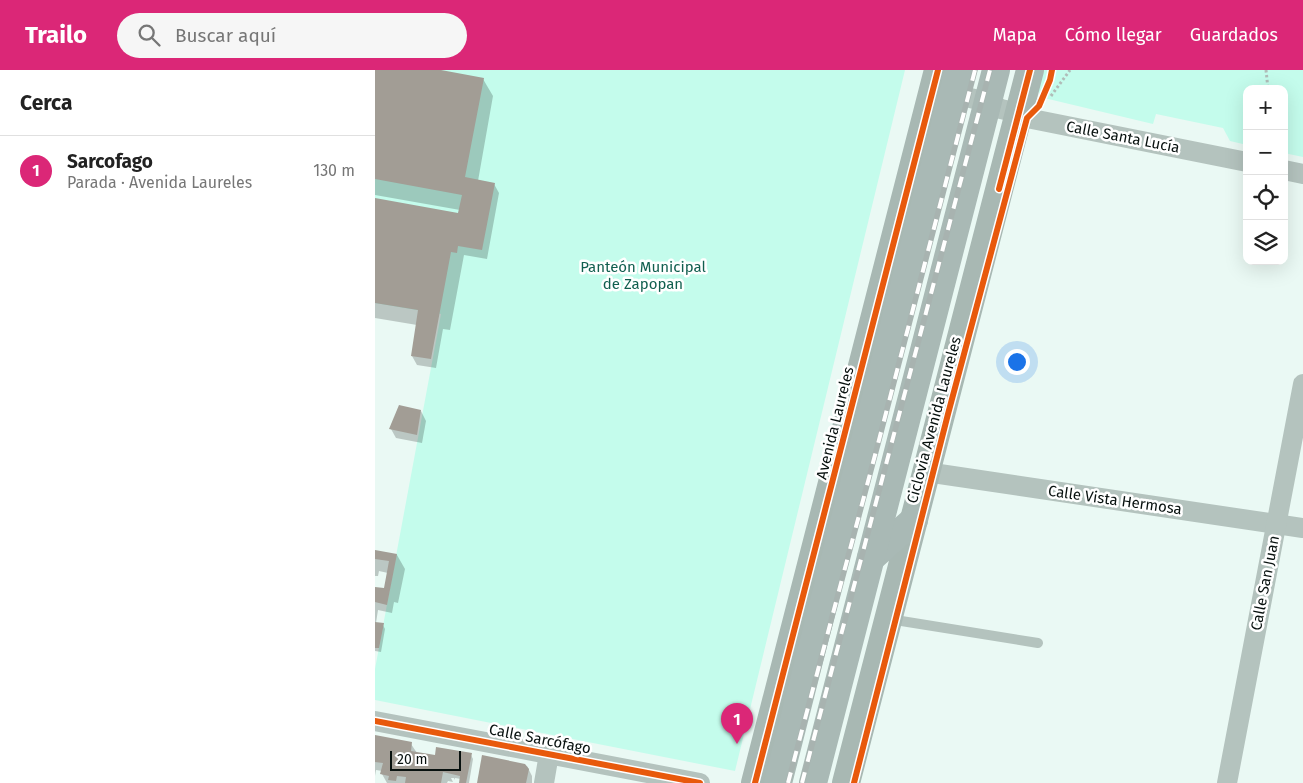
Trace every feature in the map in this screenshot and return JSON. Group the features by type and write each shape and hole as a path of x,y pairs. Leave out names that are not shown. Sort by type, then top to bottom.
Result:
{"main road":[{"path":"846,783 926,472 1004,110 996,70"},
{"path":"813,783 871,558 1004,110 1037,81"},
{"path":"778,783 927,198 947,85"},
{"name":"Avenida Laureles","path":"755,783 900,219 947,85"},
{"path":"900,219 927,198"},
{"path":"871,558 913,520"}],"street":[{"name":"Calle Santa Lucía","path":"947,85 1004,110 1243,161"},
{"path":"1288,171 1303,174"},
{"name":"Calle San Juan","path":"1227,783 1303,384"},
{"name":"Calle Vista Hermosa","path":"926,472 1303,528"},
{"name":"Calle Sarcófago","path":"375,721 700,783"},
{"path":"544,783 549,754"}],"lane":[{"path":"888,619 1038,643"}],"path":[{"path":"1050,97 1070,70"},
{"path":"1266,70 1268,85"},
{"path":"1004,110 1039,106 1037,81"}],"green space":[{"name":"Panteón Municipal de Zapopan","path":"375,70 905,70 735,771 375,700 375,669 441,314 375,303"},
{"path":"1042,70 1303,70 1303,157 1288,154 1288,85 1243,85 1243,144 1230,141 1223,128 1156,114 1153,124 1040,97 1038,84"}],"building":[{"path":"375,70 441,70 484,78 465,177 495,183 482,250 458,246 457,253 451,252 431,359 411,356 418,310 375,303 375,198 458,213 462,195 375,179"},
{"path":"399,405 421,410 417,435 389,429"},
{"path":"375,550 397,554 387,605 375,602 375,587 384,588 389,561 375,559"},
{"path":"375,622 384,623 379,648 375,648"},
{"path":"375,735 412,742 411,751 435,755 436,747 472,753 466,783 459,783 460,776 443,772 441,783 405,783 406,777 397,776 396,781 388,780 389,776 380,774 383,763 375,762"},
{"path":"482,755 525,764 529,769 526,783 477,783"}],"railway":[{"path":"788,783 975,70"},
{"path":"802,783 990,70"}],"cycle path":[{"path":"755,783 938,70"},
{"path":"999,189 1030,70"},
{"name":"Ciclovia Avenida Laureles","path":"854,783 948,414 1027,118 1039,106 1050,80 1052,70"},
{"path":"375,721 700,783"}],"place":[{"name":"Sarcofago","path":"737,744"}]}
